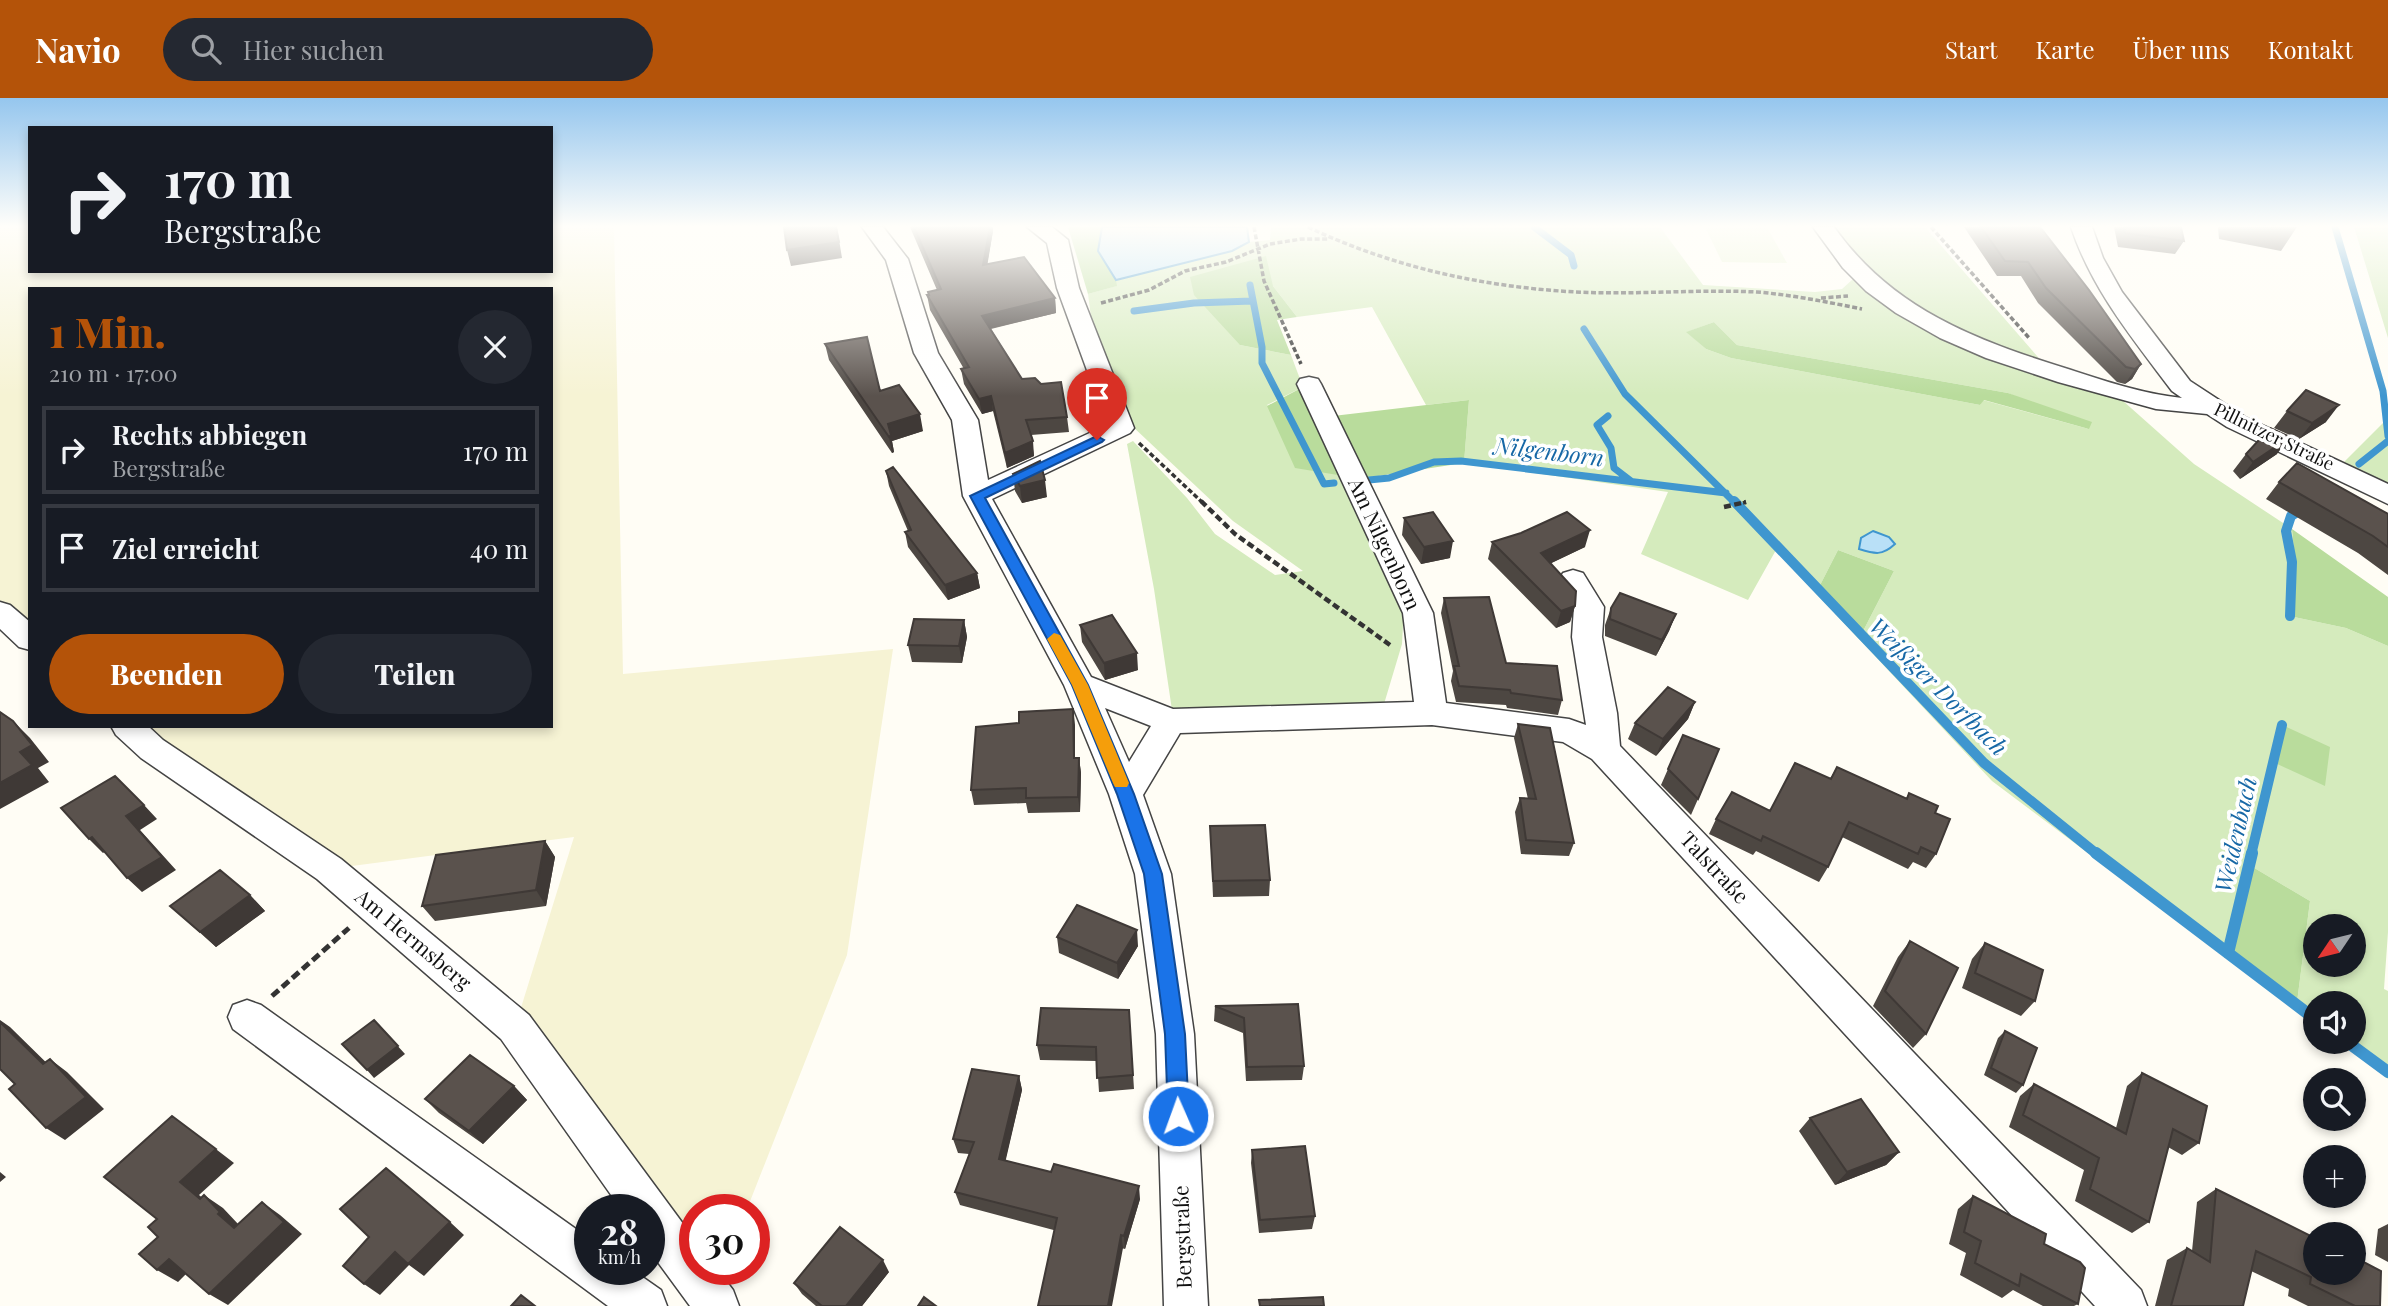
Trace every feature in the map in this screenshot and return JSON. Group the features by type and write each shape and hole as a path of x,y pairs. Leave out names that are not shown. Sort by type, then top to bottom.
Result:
{"street":[{"name":"Bergstraße","path":"905,283 926,353 965,420 977,496 1080,685 1126,794 1153,874 1175,1034 1186,1306"},
{"path":"977,496 1121,428 1070,283"},
{"path":"1870,283 1931,325 1985,349 2143,401 2180,407 2212,407"},
{"name":"Pillnitzer Straße","path":"2106,283 2167,371 2181,386 2212,407 2388,495"},
{"name":"Am Nilgenborn","path":"1309,384 1418,613 1424,672 1432,713"},
{"path":"1573,580 1589,607 1587,637 1601,713 1604,750"},
{"path":"0,612 28,637"},
{"name":"Talstraße","path":"1080,685 1171,721 1432,713 1569,731 1604,750 2125,1306"},
{"path":"1126,794 1171,721"},
{"name":"Am Hermsberg","path":"129,728 152,749 329,869 515,1027 635,1194"},
{"path":"254,1011 574,1253"},
{"path":"665,1236 717,1306"},
{"path":"616,1285 645,1306"}],"path":[{"path":"1077,309 1149,290 1162,283"},
{"path":"1264,283 1309,384"},
{"path":"1486,283 1575,292 1751,293 1815,298 1867,310"},
{"path":"1981,283 2063,376"},
{"path":"1121,428 1164,464 1235,534 1424,672"},
{"path":"1724,508 1746,502"},
{"path":"254,1011 353,924"}],"shaded area":[{"path":"0,283 615,283 623,674 893,649 847,955 753,1194 679,1194 679,1253 665,1232 665,1194 635,1194 515,1027 574,837 329,869 130,728 553,728 553,287 28,287 28,637 0,612"},
{"path":"701,1285 717,1285 711,1300"}],"green space":[{"path":"1085,283 1117,283 1117,286 1088,294"},
{"path":"1116,283 1702,283 1815,292 1842,289 1848,283 1859,283 1880,300 2058,378 2122,400 2194,464 2292,529 2296,574 2294,617 2346,628 2388,646 2388,932 2384,989 2388,991 2388,1079 2355,1054 2366,1054 2366,991 2303,991 2303,1015 2296,1010 2303,956 2303,977 2366,977 2366,914 2308,914 2310,901 2251,866 2230,960 1992,781 1859,639 1894,571 1838,550 1816,593 1776,550 1748,600 1641,554 1668,492 1464,463 1469,400 1426,405 1372,307 1297,317 1273,286 1240,345 1291,355 1303,387 1267,405 1344,476 1404,606 1402,644 1384,704 1172,710 1154,589 1127,444 1133,441 1187,498 1215,534 1275,575 1303,571 1233,521 1131,425 1091,317 1088,294 1116,286","holes":["1714,322 1737,345 2008,393 2089,429 1983,400 1980,405 1731,358 1706,349 1687,332"]},
{"path":"1191,283 1272,283 1297,317 1277,320 1291,355 1240,345 1194,295"},
{"path":"1882,283 1974,283 2044,364 1982,341 1890,293"},
{"path":"2371,283 2388,283 2388,338"},
{"path":"1714,322 1737,345 2008,393 2092,422 2089,429 1984,400 1980,405 1731,358 1706,349 1686,332"},
{"path":"1303,387 1344,476 1295,468 1267,406"},
{"path":"1469,400 1464,463 1365,478 1333,416"},
{"path":"2388,418 2388,483 2344,462"},
{"path":"2292,529 2388,597 2388,646 2346,628 2294,617 2296,574"},
{"path":"1838,550 1894,571 1859,639 1816,593"},
{"path":"2282,725 2330,747 2325,786 2273,762"},
{"path":"2251,866 2310,901 2308,914 2303,914 2303,956 2296,1010 2230,960"}],"water":[{"path":"1873,531 1889,537 1895,544 1878,553 1859,549 1861,538"}],"building":[{"path":"939,283 1044,283 1055,298 982,316 1022,379 1035,378 1041,384 1061,382 1067,417 1026,420 1033,441 1005,453 991,396 979,399 961,369 969,367 927,295 928,292 941,289"},
{"path":"2043,283 2084,283 2141,364 2135,369 2126,367"},
{"path":"867,337 880,391 899,385 920,414 888,424 891,435 889,437 825,344"},
{"path":"2306,390 2339,405 2312,423 2287,411"},
{"path":"2270,428 2290,437 2253,462 2246,454"},
{"path":"1040,461 1045,480 1020,486 1013,474"},
{"path":"2297,463 2388,514 2388,547 2279,482"},
{"path":"893,467 977,573 945,585 905,532 911,530 886,471"},
{"path":"1433,512 1453,541 1424,547 1404,518"},
{"path":"1567,512 1590,530 1541,553 1576,591 1575,606 1561,611 1492,542 1521,533"},
{"path":"1620,593 1676,614 1662,640 1610,619 1611,608"},
{"path":"1489,597 1506,663 1557,666 1562,700 1511,693 1510,690 1459,686 1454,666 1459,666 1444,598"},
{"path":"1112,615 1137,653 1104,663 1080,625"},
{"path":"914,619 964,620 959,646 908,645"},
{"path":"1668,687 1695,702 1663,739 1635,723"},
{"path":"1073,709 1074,758 1079,758 1078,797 1026,798 1026,788 971,790 976,727 1019,723 1019,712"},
{"path":"0,712 13,721 32,745 20,752 32,765 0,783"},
{"path":"1518,724 1550,728 1574,843 1526,840 1520,798 1536,799"},
{"path":"1683,735 1719,749 1698,799 1668,769"},
{"path":"1795,763 1831,779 1837,767 1907,799 1909,793 1938,806 1935,813 1950,819 1936,854 1921,847 1918,854 1849,822 1828,867 1763,836 1761,841 1716,819 1732,792 1770,811"},
{"path":"115,776 144,805 126,816 162,857 127,878 92,837 89,839 61,808"},
{"path":"1265,825 1270,880 1213,881 1210,826"},
{"path":"545,841 536,890 422,906 436,855"},
{"path":"220,870 250,895 200,932 170,906"},
{"path":"1077,905 1137,930 1117,963 1057,937"},
{"path":"1910,941 1958,968 1926,1034 1885,991"},
{"path":"1985,943 2043,970 2035,1001 1975,973"},
{"path":"1298,1004 1304,1066 1247,1067 1244,1018 1215,1006"},
{"path":"1041,1008 1129,1010 1133,1075 1097,1078 1096,1047 1037,1045"},
{"path":"374,1020 398,1046 367,1070 342,1044"},
{"path":"0,1022 43,1064 50,1059 86,1097 46,1128 9,1089 15,1084 0,1069"},
{"path":"2005,1031 2037,1048 2023,1085 1991,1068"},
{"path":"470,1055 514,1086 469,1131 425,1099"},
{"path":"972,1069 1019,1076 999,1159 1051,1172 1054,1164 1139,1186 1124,1236 1121,1235 1108,1306 1038,1306 1057,1218 955,1192 974,1142 953,1139"},
{"path":"2142,1073 2207,1106 2199,1143 2173,1129 2149,1222 2090,1189 2099,1158 2023,1115 2034,1084 2126,1134"},
{"path":"1861,1099 1899,1152 1847,1172 1810,1118"},
{"path":"172,1116 216,1149 180,1182 200,1199 204,1195 220,1212 218,1214 234,1228 262,1202 284,1222 209,1294 169,1259 157,1270 139,1254 158,1237 148,1227 157,1219 104,1177"},
{"path":"1305,1146 1315,1216 1260,1220 1252,1150"},
{"path":"386,1168 450,1222 408,1264 395,1252 364,1284 343,1266 369,1237 340,1209"},
{"path":"2216,1189 2303,1232 2303,1273 2256,1251 2243,1306 2171,1306 2187,1248 2210,1262"},
{"path":"1973,1196 2046,1234 2044,1244 2080,1262 2085,1268 2078,1304 2021,1274 2019,1286 1975,1263 1981,1241 1964,1232"},
{"path":"840,1227 883,1260 846,1306 822,1306 794,1283"},
{"path":"2366,1263 2381,1271 2380,1306 2355,1306 2312,1285 2366,1285"},
{"path":"521,1295 535,1306 511,1306"},
{"path":"924,1297 936,1306 918,1306"},
{"path":"1323,1297 1324,1306 1260,1306 1259,1300"}],"waterway":[{"name":"Weidenbach","path":"2351,283 2383,391 2388,436"},
{"name":"Nilgenborn","path":"1250,285 1262,347 1262,363 1324,484 1334,483"},
{"path":"1134,311 1194,303 1252,301"},
{"name":"Weißiger Dorfbach","path":"1584,329 1625,394 1725,493"},
{"path":"1608,416 1597,425 1611,448 1614,468 1631,481"},
{"name":"Weidenbach","path":"2359,464 2388,441"},
{"name":"Nilgenborn","path":"1369,480 1389,478 1434,462 1461,461 1725,493"},
{"name":"Weißiger Dorfbach","path":"1725,493 1735,503"},
{"name":"Weißiger Dorfbach","path":"1734,501 1984,763 2098,855"},
{"name":"Weidenbach","path":"2290,616 2292,562 2286,531 2291,516 2303,508"},
{"name":"Weidenbach","path":"2251,855 2282,725"},
{"name":"Weißiger Dorfbach","path":"2096,853 2303,1010"},
{"name":"Weidenbach","path":"2228,953 2252,853"},
{"name":"Weißiger Dorfbach","path":"2364,1054 2388,1072"}],"slow traffic":[{"path":"1054,639 1080,685 1121,783"}],"route":[{"path":"1097,440 977,496 1080,685 1126,794 1153,874 1175,1034 1178,1116"}]}
